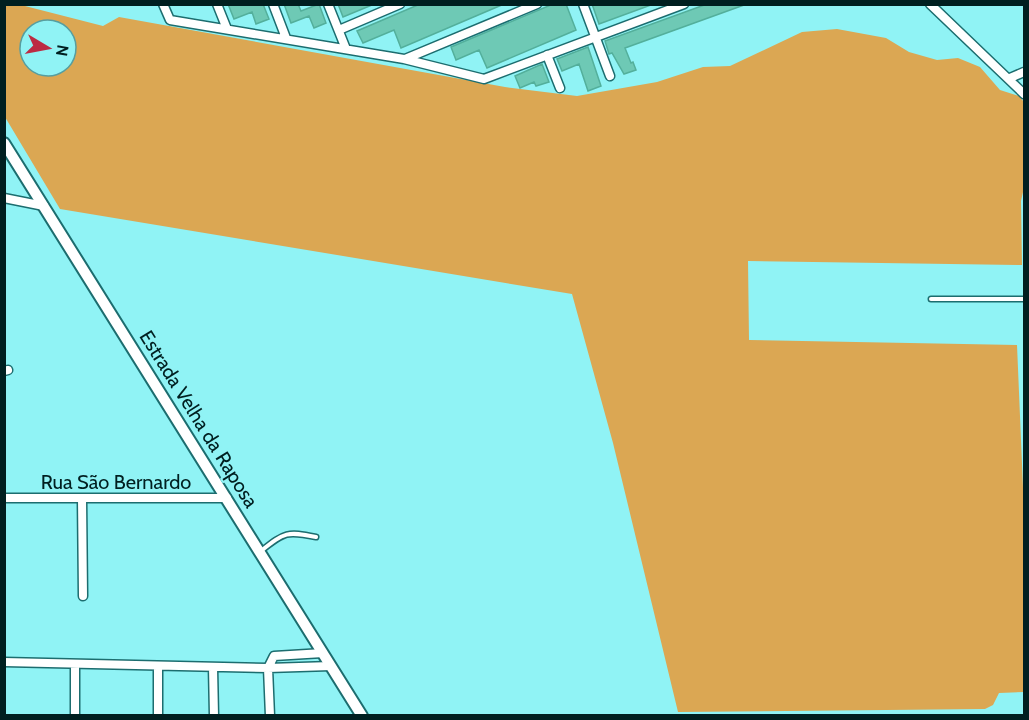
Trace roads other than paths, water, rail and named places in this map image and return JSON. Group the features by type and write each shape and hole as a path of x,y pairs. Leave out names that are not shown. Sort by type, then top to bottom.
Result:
{"street":[{"path":"163,4 170,21 286,38 404,59 484,79 684,4"},
{"path":"217,4 227,29"},
{"path":"273,4 286,38"},
{"path":"328,4 346,49"},
{"path":"339,30 400,4"},
{"path":"404,59 537,4"},
{"path":"583,4 610,76"},
{"path":"930,4 985,58 1010,78 1024,94"},
{"path":"547,55 560,88"},
{"path":"1010,78 1024,72"},
{"name":"Estrada Velha da Raposa","path":"4,142 362,716"},
{"path":"4,198 44,206"},
{"name":"Rua São Bernardo","path":"4,498 227,498"},
{"path":"82,498 83,596"},
{"path":"270,716 268,668 272,659 277,655 323,653"},
{"path":"4,662 158,667 331,666"},
{"path":"75,665 75,716"},
{"path":"158,667 158,716"},
{"path":"213,667 214,716"}],"lane":[{"path":"931,299 1024,299"},
{"path":"261,551 279,536 293,532 316,537"}]}
